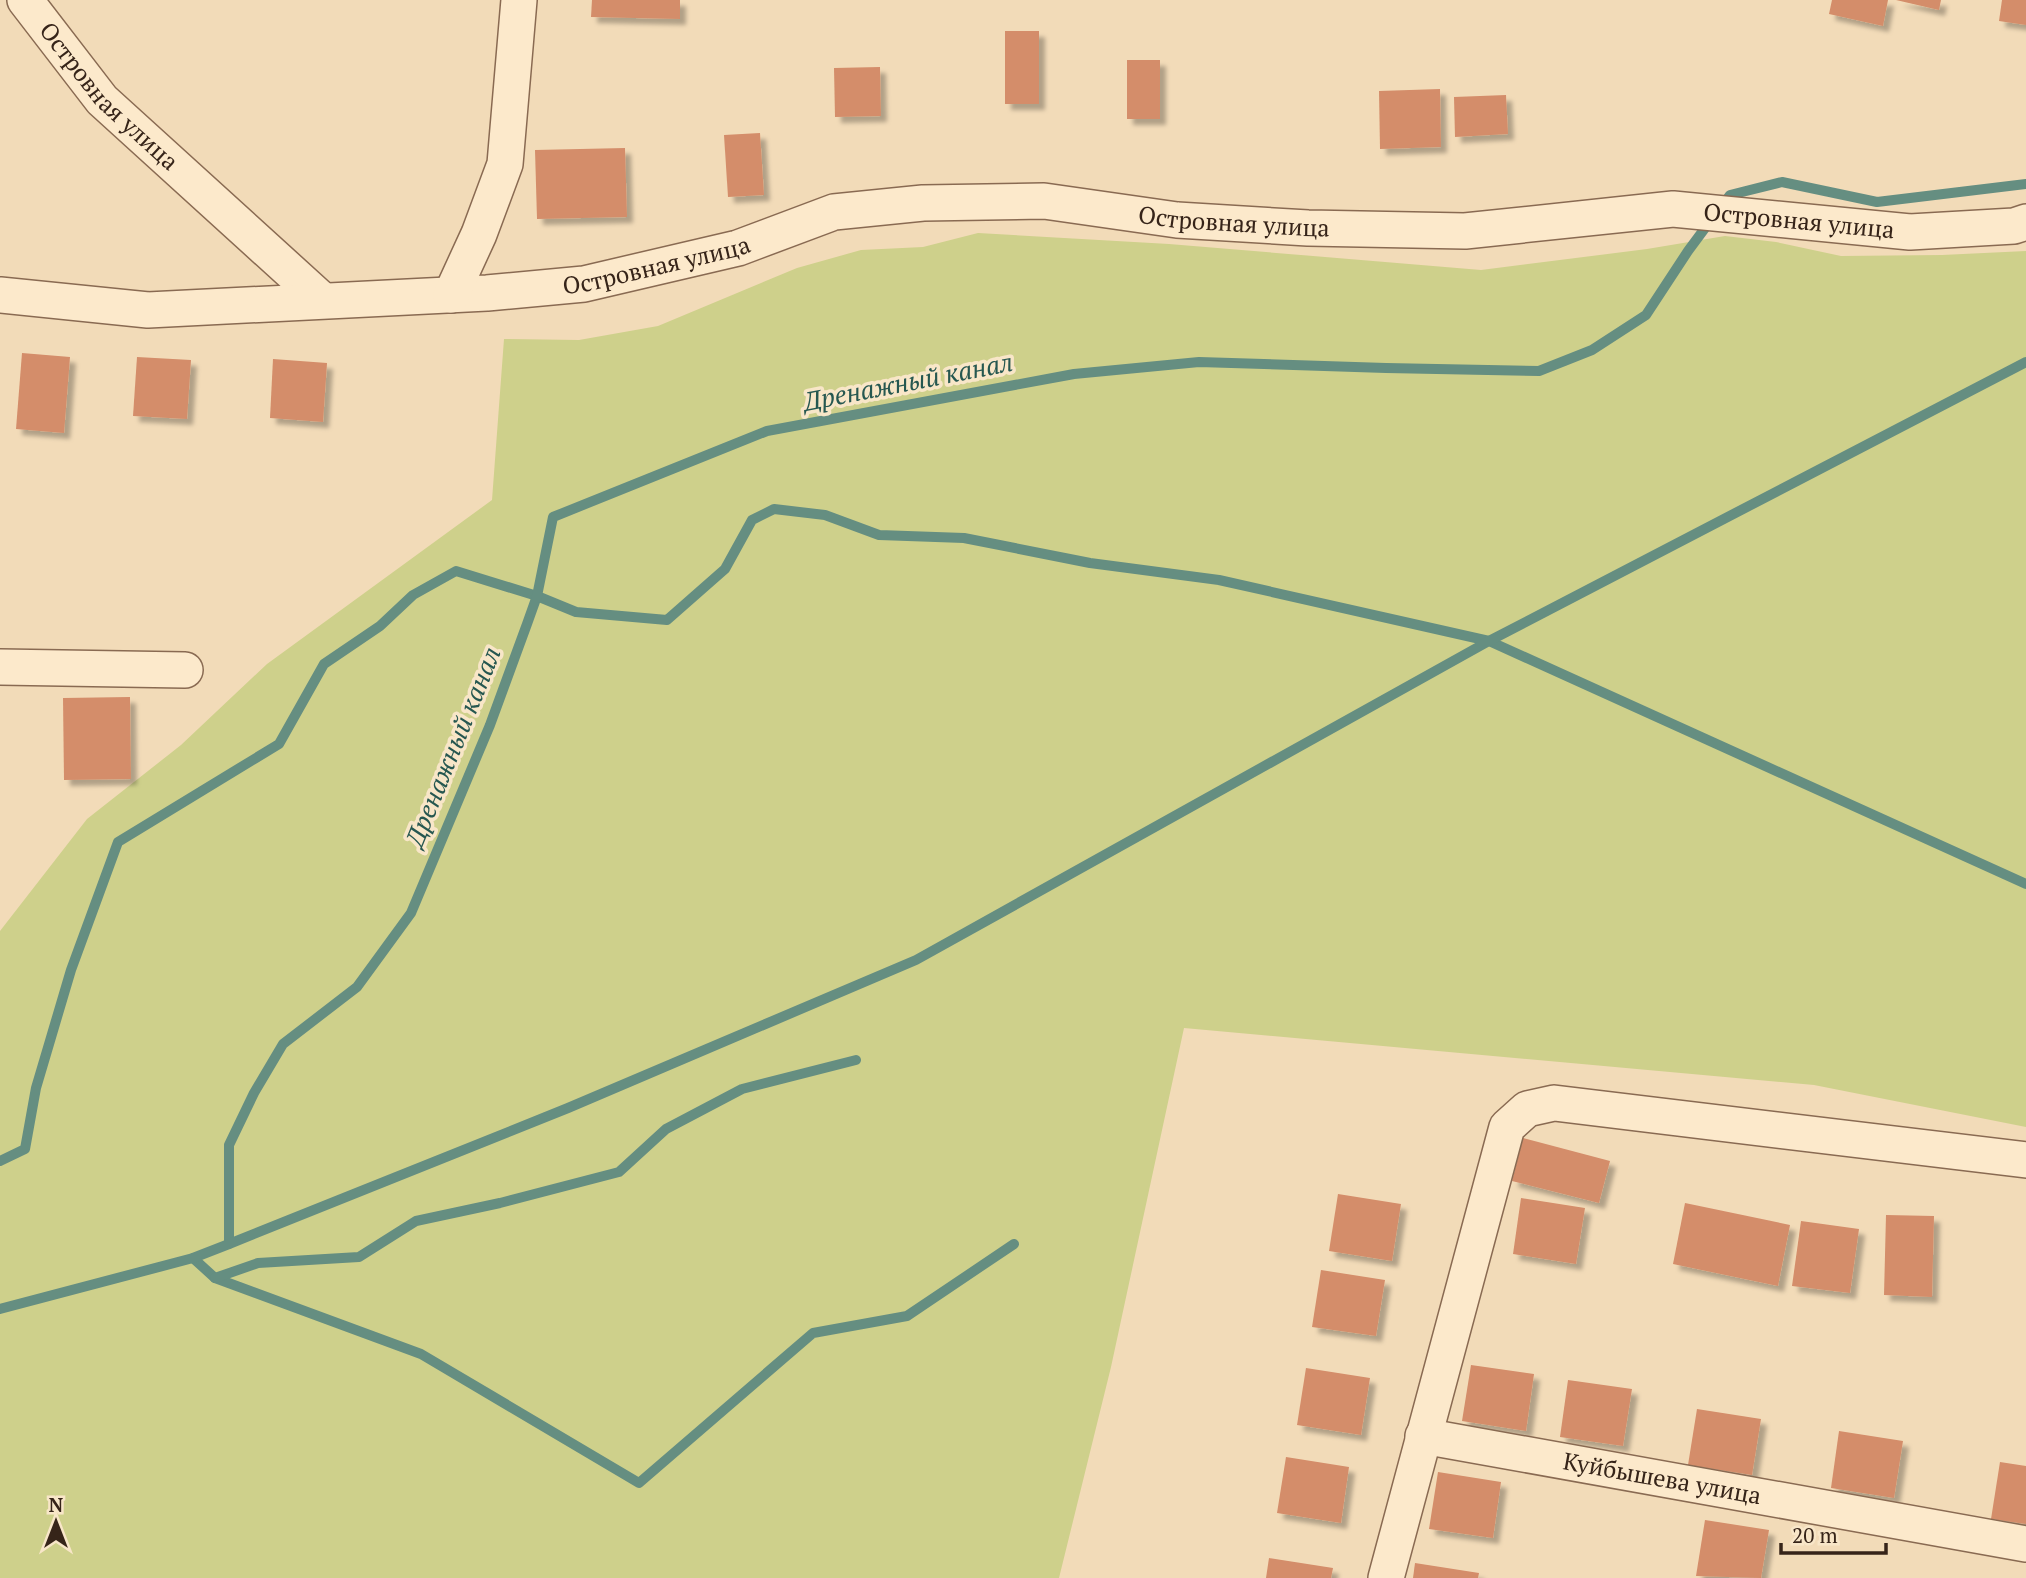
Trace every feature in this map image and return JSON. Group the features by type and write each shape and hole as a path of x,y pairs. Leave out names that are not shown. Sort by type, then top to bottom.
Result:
{"street":[{"name":"Островная улица","path":"25,0 102,100 322,300"},
{"path":"451,295 479,234 505,164 520,0"},
{"name":"Островная улица","path":"0,295 148,310 451,295 584,284 738,248 834,212 923,203 1044,201 1177,220 1308,229 1465,231 1674,209 1910,232 2014,226 2026,222"},
{"path":"0,667 185,670"},
{"path":"1386,1578 1507,1127 1527,1109 1554,1103 2026,1160"},
{"name":"Куйбышева улица","path":"1423,1436 2026,1544"}],"green space":[{"path":"978,233 1169,244 1481,270 1647,249 1725,236 1776,242 1841,256 2026,251 2026,1127 1814,1085 1184,1028 1111,1367 1059,1578 0,1578 0,931 87,819 181,745 267,664 492,500 504,339 579,340 658,326 797,268 861,250 923,247"}],"building":[{"path":"592,0 680,0 680,19 591,17"},
{"path":"1832,0 1888,0 1883,26 1829,14"},
{"path":"1896,0 1941,0 1939,10"},
{"path":"2002,0 2026,0 2026,25 1999,21"},
{"path":"1005,31 1039,31 1039,104 1005,104"},
{"path":"1127,60 1160,60 1160,119 1127,119"},
{"path":"880,67 881,116 835,117 834,68"},
{"path":"1440,89 1441,147 1380,149 1379,91"},
{"path":"1506,95 1508,134 1455,137 1454,97"},
{"path":"760,133 764,195 728,197 724,135"},
{"path":"625,148 627,217 537,219 535,150"},
{"path":"22,353 70,357 64,433 16,429"},
{"path":"137,357 191,360 187,419 133,416"},
{"path":"273,359 327,363 323,422 270,418"},
{"path":"130,697 131,779 64,780 63,698"},
{"path":"1523,1138 1610,1161 1599,1203 1512,1181"},
{"path":"1338,1194 1401,1204 1392,1261 1329,1251"},
{"path":"1521,1198 1585,1208 1576,1264 1513,1254"},
{"path":"1685,1203 1790,1225 1778,1286 1673,1264"},
{"path":"1886,1215 1934,1216 1932,1297 1884,1295"},
{"path":"1801,1221 1859,1229 1850,1293 1792,1286"},
{"path":"1321,1270 1385,1280 1376,1336 1312,1327"},
{"path":"1471,1365 1534,1374 1526,1431 1462,1421"},
{"path":"1306,1368 1370,1378 1361,1435 1297,1425"},
{"path":"1568,1380 1632,1389 1623,1446 1560,1437"},
{"path":"1697,1409 1761,1419 1752,1475 1688,1465"},
{"path":"1839,1431 1903,1441 1894,1498 1831,1488"},
{"path":"1286,1457 1349,1467 1341,1523 1277,1513"},
{"path":"2000,1462 2026,1466 2026,1524 1991,1519"},
{"path":"1438,1472 1501,1482 1493,1538 1429,1529"},
{"path":"1705,1520 1769,1530 1761,1578 1696,1576"},
{"path":"1269,1558 1333,1568 1331,1578 1266,1578"},
{"path":"1415,1563 1479,1573 1478,1578 1413,1578"}],"waterway":[{"name":"Дренажный канал","path":"1721,207 1730,195 1782,182 1877,202 2026,184"},
{"name":"Дренажный канал","path":"229,1244 229,1145 254,1093 283,1044 357,987 411,913 490,725 527,624 537,596 553,517 767,431 1074,374 1199,362 1539,371 1592,350 1646,315 1711,220"},
{"path":"0,1309 193,1258 568,1108 916,960 1489,641 2026,362"},
{"path":"0,1161 25,1149 36,1088 71,970 118,842 279,744 324,664 380,626 413,595 456,571 537,596 576,612 667,620 725,569 752,520 774,509 825,515 879,535 964,538 1090,563 1219,580 1489,641 2026,884"},
{"path":"215,1278 258,1263 359,1257 416,1221 500,1203 619,1172 666,1129 742,1089 856,1060"},
{"path":"193,1258 215,1278 421,1354 639,1483 813,1333 907,1316 1014,1244"}]}
